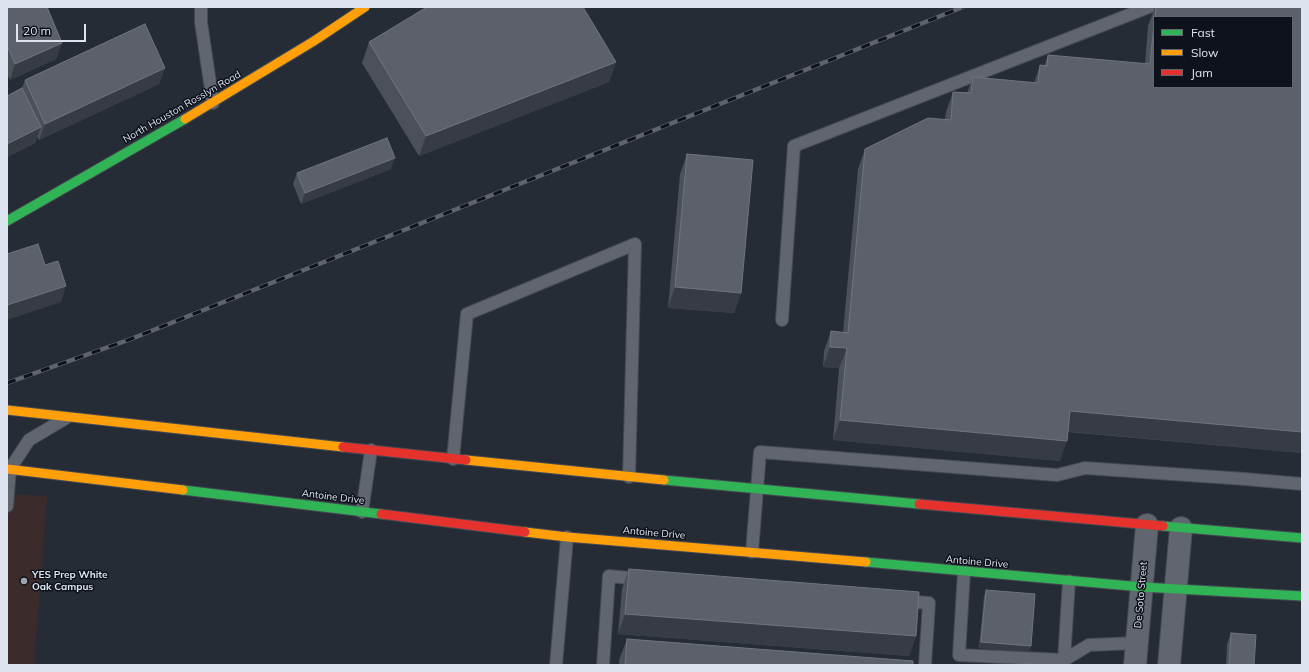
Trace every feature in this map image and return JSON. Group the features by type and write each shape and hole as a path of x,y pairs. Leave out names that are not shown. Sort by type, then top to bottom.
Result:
{"main road":[{"name":"North Houston Rosslyn Road","path":"7,221 212,103 314,41 365,7"},
{"path":"7,410 453,459 757,490 1302,538"},
{"name":"Antoine Drive","path":"9,469 567,537 1142,587 1302,596"}],"street":[{"name":"De Soto Street","path":"1135,665 1147,525"},
{"path":"1170,665 1181,528"}],"lane":[{"path":"201,7 201,22 212,103"},
{"path":"782,320 794,146 1149,7"},
{"path":"453,459 467,314 635,244 629,477"},
{"path":"7,506 9,469 29,440 68,417"},
{"path":"362,512 371,450"},
{"path":"752,552 760,452 1057,475 1085,468 1302,484"},
{"path":"556,665 567,537"},
{"path":"964,572 959,655 1064,660 1089,645 1137,643"},
{"path":"603,665 609,576 656,580"},
{"path":"1064,660 1069,581"},
{"path":"890,600 929,603 925,665"}],"shaded area":[{"name":"YES Prep White Oak Campus","path":"7,494 47,496 34,665 7,665"}],"building":[{"path":"7,7 47,7 62,43 15,64 7,45"},
{"path":"427,7 583,7 616,62 426,136 369,42"},
{"path":"1156,7 1302,7 1302,432 1070,411 1067,441 840,420 847,348 830,347 831,331 848,333 865,149 928,118 951,120 953,92 971,93 973,77 1038,83 1040,65 1047,66 1048,55 1150,64 1153,34 1153,88 1293,88 1293,16 1155,16"},
{"path":"145,24 165,68 45,124 25,80"},
{"path":"22,88 41,127 7,144 7,96"},
{"path":"387,138 395,158 305,193 297,173"},
{"path":"687,154 753,160 741,293 675,287"},
{"path":"38,244 45,265 58,261 66,286 7,305 7,254"},
{"path":"629,569 919,592 916,636 625,614"},
{"path":"986,590 1035,594 1031,646 981,642"},
{"path":"1231,633 1256,635 1254,665 1229,665"},
{"path":"627,639 913,661 913,665 625,665"}],"railway":[{"path":"7,383 131,339 963,7"}],"traffic: fast":[{"path":"7,221 185,119"},
{"path":"664,480 919,504"},
{"path":"183,490 381,514"},
{"path":"1163,526 1302,538"},
{"path":"866,562 1142,587 1302,596"}],"traffic: slow":[{"path":"185,119 314,41 365,7"},
{"path":"7,410 343,447"},
{"path":"466,460 664,480"},
{"path":"7,469 183,490"},
{"path":"525,532 567,537 866,562"}],"traffic: jam":[{"path":"343,447 466,460"},
{"path":"919,504 1163,526"},
{"path":"381,514 525,532"}],"place":[{"name":"YES Prep White Oak Campus","path":"24,581"}]}
